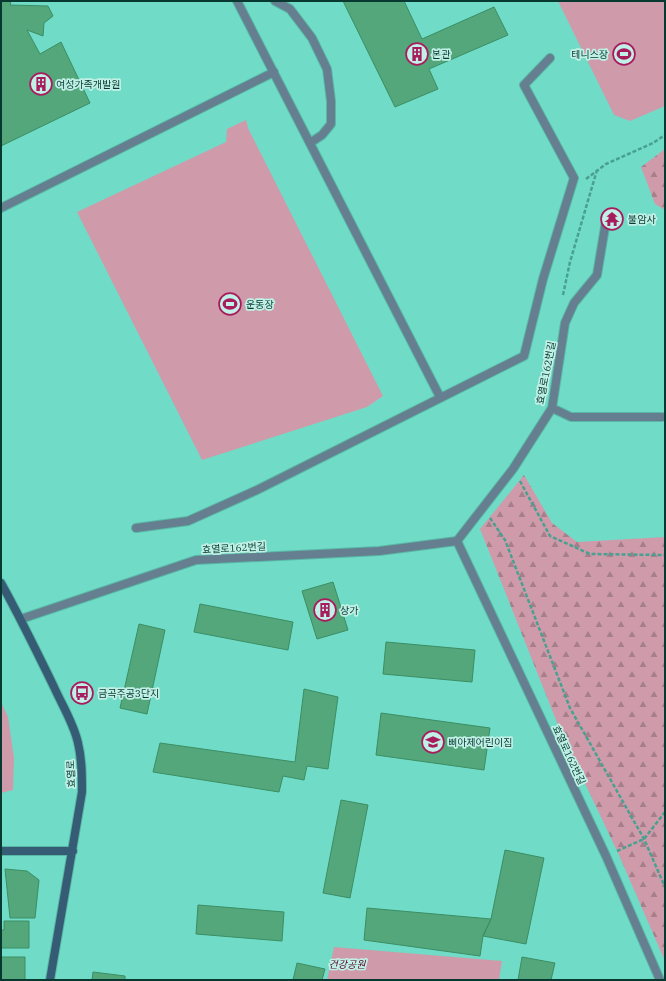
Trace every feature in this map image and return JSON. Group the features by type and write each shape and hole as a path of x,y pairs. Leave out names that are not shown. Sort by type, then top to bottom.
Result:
{"main road":[{"name":"효열로","path":"1,583 22,619 70,721 78,742 82,775 82,792 50,980"},
{"path":"1,851 73,851"}],"street":[{"path":"237,1 440,397"},
{"path":"275,1 290,9 312,38 327,69 331,101 331,124 322,135 310,143"},
{"path":"136,528 188,521 257,490 524,356 543,279 574,178 524,85 550,58"},
{"path":"1,208 274,72"},
{"name":"효열로162번길","path":"22,619 196,560 378,551 457,541 513,469 552,408 565,323 574,303 597,275 607,215"},
{"path":"552,408 571,417 662,417"},
{"name":"효열로162번길","path":"457,541 606,856 660,980"}],"path":[{"path":"570,192 606,164 654,143 665,135"},
{"path":"513,469 550,536 590,554 665,555"},
{"path":"483,508 505,540 570,708 644,839 665,887"},
{"path":"606,856 644,839 665,812"}],"green space":[{"name":"테니스장","path":"558,1 665,1 665,106 630,121 614,115"},
{"name":"운동장","path":"246,120 248,128 383,396 367,407 202,460 77,212 226,142 227,129"},
{"path":"665,149 665,210 655,204 641,167"},
{"path":"524,475 552,523 577,542 665,537 665,961 618,853 562,735 480,529"},
{"path":"1,702 8,717 14,758 13,790 1,793"},
{"name":"건강공원","path":"334,947 502,961 499,980 327,980"}],"building":[{"name":"여성가족개발원","path":"1,1 11,1 10,5 48,6 53,16 44,23 43,36 27,30 40,54 61,42 90,103 1,146 2,64"},
{"name":"본관","path":"343,1 404,1 422,39 494,7 508,35 429,69 438,89 395,107"},
{"name":"상가","path":"333,582 348,630 317,639 302,591"},
{"path":"200,604 293,622 288,650 194,632"},
{"path":"139,624 165,630 147,714 120,708"},
{"path":"386,642 475,650 472,682 383,674"},
{"path":"304,689 338,697 328,769 307,766 304,780 283,776 279,792 153,772 160,743 295,762"},
{"path":"381,713 490,728 484,770 376,755"},
{"path":"341,800 368,805 350,898 323,893"},
{"path":"505,850 544,858 526,944 483,936 491,919"},
{"path":"5,869 27,871 39,880 35,918 10,918"},
{"path":"198,905 284,912 282,941 196,934"},
{"path":"367,908 491,919 483,936 480,956 364,940"},
{"path":"4,921 29,921 29,948 1,948 1,930 4,930"},
{"path":"1,957 25,957 25,980 1,980"},
{"path":"522,957 555,963 551,980 518,980"},
{"path":"297,963 325,969 322,980 293,980"},
{"path":"93,972 125,976 125,980 92,980"}],"place":[{"name":"본관","path":"417,54"},
{"name":"테니스장","path":"624,54"},
{"name":"여성가족개발원","path":"41,84"},
{"name":"불암사","path":"612,219"},
{"name":"운동장","path":"230,304"},
{"name":"상가","path":"325,610"},
{"name":"금곡주공3단지","path":"82,693"},
{"name":"삐아제어린이집","path":"433,742"}]}
